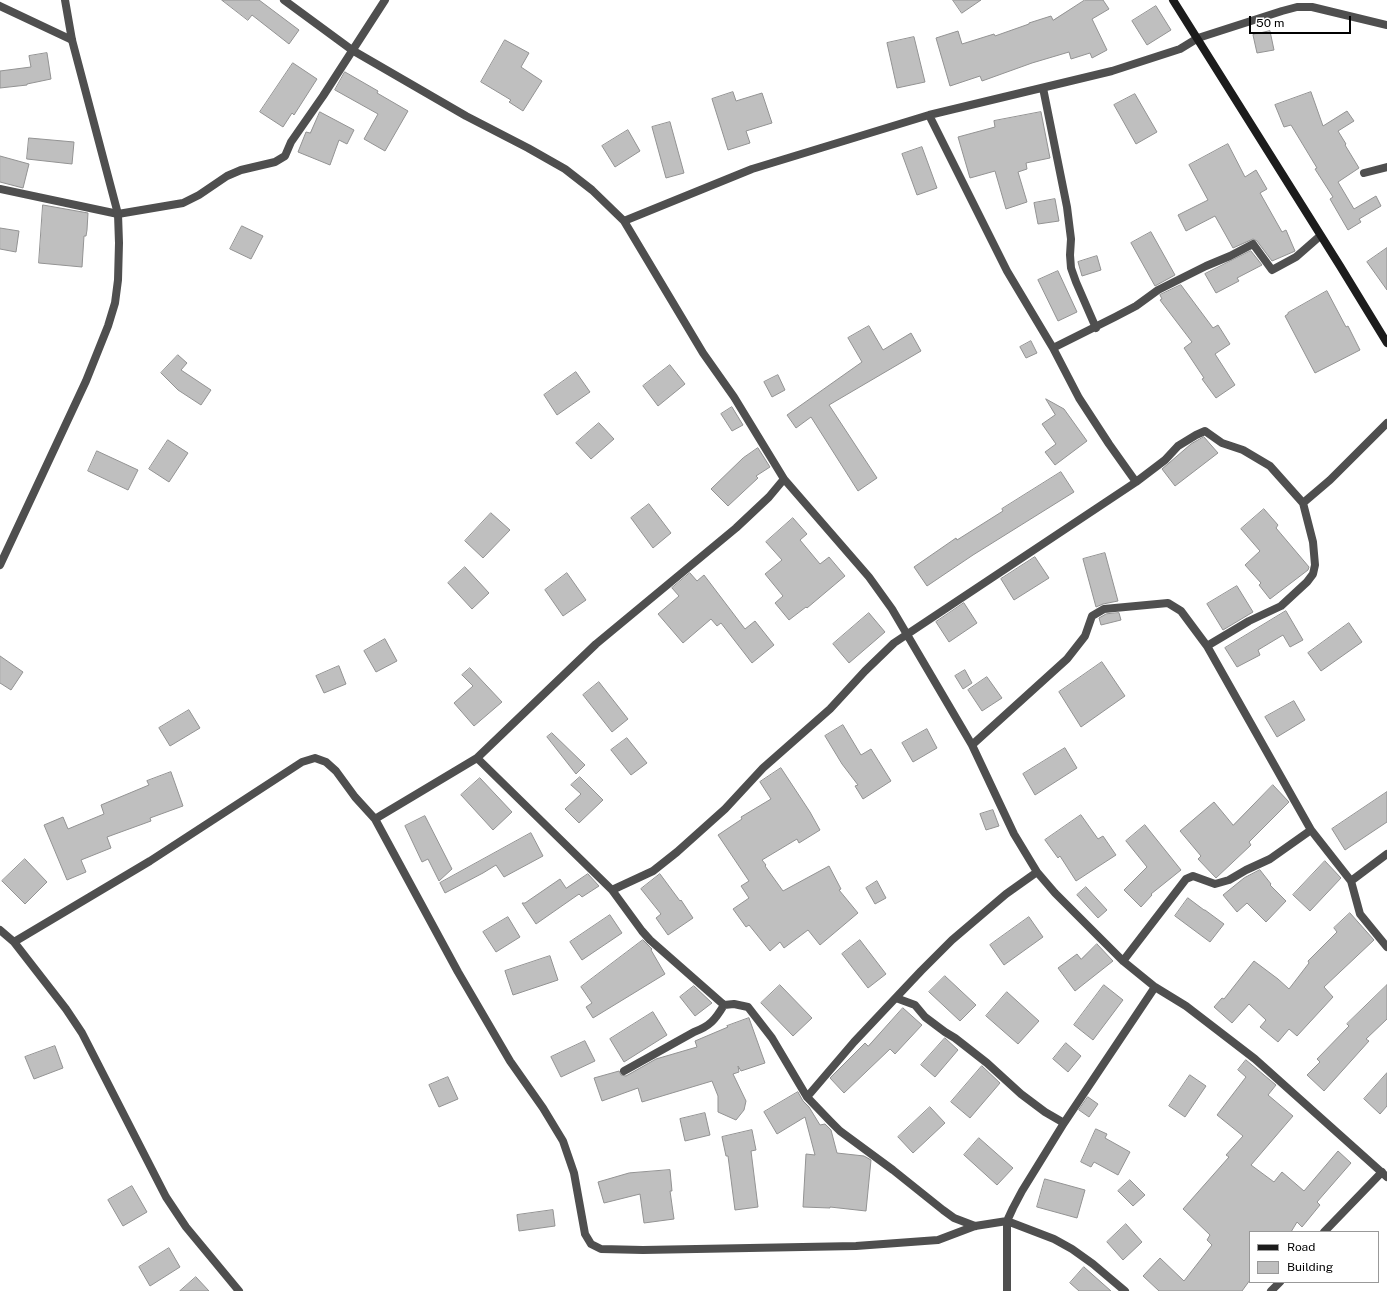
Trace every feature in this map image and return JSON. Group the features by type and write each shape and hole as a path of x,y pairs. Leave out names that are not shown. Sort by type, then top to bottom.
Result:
{"main road":[{"path":"1173,0 1387,343"}],"street":[{"path":"0,565 86,380 108,326 115,303 118,280 118,214 72,40 65,0"},
{"path":"284,0 352,50 466,116 565,169 592,190 624,221 695,340 734,397 784,479 868,577 892,609 972,746 1014,834 1037,872 1055,893 1123,961 1155,986 1186,1006 1255,1059 1384,1174 1325,1231"},
{"path":"0,189 118,214 182,203 199,195 227,176 241,170 275,162 285,156 291,142 323,96 385,0"},
{"path":"624,221 752,169 929,115 1085,79 1180,49 1198,38 1297,7 1311,4 1387,25"},
{"path":"0,6 72,40"},
{"path":"1043,88 1067,207 1071,239 1071,268 1096,328"},
{"path":"929,115 1007,271 1053,348 1079,398 1136,482"},
{"path":"1364,173 1387,167"},
{"path":"1053,348 1096,328 1136,306 1158,290 1253,244 1272,270 1296,257 1320,236"},
{"path":"1303,503 1330,480 1387,423"},
{"path":"612,890 652,871 677,852 725,809 763,768 830,709 879,656 906,634 1136,482 1164,460 1178,446 1205,431 1222,444 1243,450 1270,466 1303,503 1313,542 1315,565 1313,574 1307,582 1281,606 1249,621 1207,646"},
{"path":"375,819 477,758 596,644 736,528 769,497 784,479"},
{"path":"972,746 1067,659 1084,636 1092,616 1104,609 1168,604 1181,611 1207,646 1311,830 1351,881 1360,914 1387,947"},
{"path":"14,942 150,861 302,762 315,758 326,762 336,771 355,797 375,819 458,972 510,1061 544,1108 563,1141 576,1178 585,1234 591,1244 601,1249 643,1250 856,1246 938,1240 975,1226 1007,1221 1054,1239 1072,1249 1093,1264 1125,1291"},
{"path":"477,758 612,890 650,940 724,1005 734,1004 748,1007 772,1038 807,1096 840,1131 954,1218 975,1226"},
{"path":"1123,961 1186,879 1193,876 1215,884 1229,880 1246,870 1270,860 1311,830"},
{"path":"1351,881 1387,854"},
{"path":"807,1096 850,1047 952,940 1006,894 1037,872"},
{"path":"0,930 14,942 66,1009 82,1033 166,1197 186,1227 239,1291"},
{"path":"1007,1291 1007,1221 1022,1191 1064,1123 1155,986"},
{"path":"896,998 915,1005 925,1017 987,1063 1021,1094 1045,1112 1064,1123"},
{"path":"624,1071 694,1032 705,1028 715,1020 724,1005"},
{"path":"1272,1291 1279,1283"}],"building":[{"path":"222,0 259,0 299,30 289,44 252,15 248,20"},
{"path":"953,0 981,0 962,13"},
{"path":"1085,0 1103,0 1109,9 1092,19 1107,50 1092,58 1090,53 1071,59 1069,52 1032,63 982,81 980,76 950,86 936,38 958,31 962,44 994,34 995,36 1051,16 1053,20"},
{"path":"1156,6 1171,30 1147,45 1132,21"},
{"path":"1270,31 1274,50 1257,53 1253,35"},
{"path":"914,37 925,82 897,88 887,43"},
{"path":"505,40 529,53 521,67 542,81 523,111 509,102 511,100 481,82"},
{"path":"47,53 51,79 27,85 0,88 0,71 31,67 29,56"},
{"path":"293,63 317,79 294,115 292,113 283,127 260,112"},
{"path":"345,72 378,91 377,93 408,111 385,151 364,139 378,114 335,90"},
{"path":"733,92 736,101 762,93 772,123 746,131 750,143 728,150 712,99"},
{"path":"1311,92 1323,126 1347,111 1354,121 1338,131 1359,168 1338,182 1354,209 1376,196 1381,206 1359,219 1361,222 1348,230 1330,199 1333,197 1315,169 1317,168 1291,125 1284,127 1275,105"},
{"path":"1135,94 1157,132 1136,144 1114,105"},
{"path":"320,112 354,130 347,144 339,140 330,165 298,152 306,132 310,133"},
{"path":"1041,112 1050,158 1026,163 1027,169 1018,172 1027,202 1006,209 995,171 970,178 958,137 995,127 994,121"},
{"path":"670,122 684,173 666,178 652,127"},
{"path":"628,130 640,151 615,167 602,146"},
{"path":"29,138 74,142 72,164 27,159"},
{"path":"1228,144 1245,177 1256,170 1267,189 1260,193 1282,232 1286,230 1295,251 1272,261 1257,241 1253,239 1233,248 1215,216 1186,231 1178,215 1208,200 1189,165"},
{"path":"922,147 937,188 917,195 902,154"},
{"path":"0,156 29,164 23,188 0,182"},
{"path":"1055,199 1059,221 1038,224 1034,203"},
{"path":"43,205 88,213 86,236 84,236 82,267 39,263"},
{"path":"242,226 263,236 251,259 230,249"},
{"path":"0,228 19,231 16,252 0,249"},
{"path":"1151,232 1175,275 1155,286 1131,243"},
{"path":"1387,248 1387,290 1367,262"},
{"path":"1251,251 1262,265 1237,278 1239,281 1216,293 1205,274"},
{"path":"1097,256 1101,270 1082,276 1078,262"},
{"path":"1058,271 1077,312 1058,321 1038,280"},
{"path":"1181,285 1213,328 1218,325 1230,344 1215,354 1235,385 1216,398 1202,379 1204,378 1184,348 1192,342 1160,300 1162,299 1160,295"},
{"path":"1327,291 1346,327 1348,326 1360,350 1315,373 1285,316"},
{"path":"869,326 883,350 911,333 921,351 829,405 877,478 858,491 811,417 796,428 787,415 862,362 848,338"},
{"path":"1031,341 1037,353 1026,358 1020,347"},
{"path":"178,355 187,363 181,370 211,390 201,405 178,390 161,373"},
{"path":"670,365 685,384 658,406 643,386"},
{"path":"576,372 590,392 557,415 544,395"},
{"path":"778,375 785,390 772,397 764,382"},
{"path":"1046,399 1064,409 1087,441 1055,465 1045,452 1056,444 1042,424 1055,415"},
{"path":"732,407 743,425 732,431 721,414"},
{"path":"599,423 614,439 591,459 576,443"},
{"path":"1204,437 1218,453 1175,486 1162,469 1191,444"},
{"path":"168,440 188,453 169,482 149,469"},
{"path":"758,448 770,467 756,476 758,478 728,506 711,489 743,458"},
{"path":"97,451 138,470 128,490 88,471"},
{"path":"1061,472 1074,492 973,555 927,586 914,567 956,538 957,540 1003,511 1002,509"},
{"path":"649,504 671,533 653,548 631,518"},
{"path":"1264,509 1278,525 1276,528 1309,567 1308,570 1270,599 1259,585 1261,583 1245,565 1260,551 1241,529"},
{"path":"491,513 510,530 483,558 465,541"},
{"path":"793,518 807,534 800,540 820,564 829,557 845,576 807,608 806,607 789,620 775,603 783,596 765,574 782,560 766,542"},
{"path":"1105,553 1118,601 1096,607 1083,559"},
{"path":"1035,557 1049,578 1014,600 1001,579"},
{"path":"465,567 489,593 472,609 448,583"},
{"path":"567,573 586,600 563,616 545,590"},
{"path":"690,573 697,581 704,575 745,629 755,621 774,645 752,663 721,623 717,626 711,619 683,643 658,614 679,596 672,588"},
{"path":"1237,586 1253,612 1223,630 1207,604"},
{"path":"964,603 977,623 949,642 936,622"},
{"path":"1286,611 1303,640 1290,647 1283,635 1258,650 1260,655 1237,667 1225,648"},
{"path":"869,613 885,632 849,663 833,644"},
{"path":"1119,613 1121,620 1101,625 1099,618 1106,614"},
{"path":"1349,623 1362,642 1321,671 1308,653"},
{"path":"385,639 397,661 376,672 364,651"},
{"path":"0,656 23,672 11,690 0,683"},
{"path":"1102,662 1125,696 1081,727 1059,692"},
{"path":"339,666 346,684 324,693 316,676"},
{"path":"470,668 502,702 474,726 454,703 473,686 462,675"},
{"path":"965,670 972,683 963,689 955,676"},
{"path":"987,677 1002,698 982,711 968,690"},
{"path":"599,682 628,719 612,732 583,695"},
{"path":"1294,701 1305,720 1277,737 1265,717"},
{"path":"189,710 200,728 170,746 159,728"},
{"path":"843,725 861,755 871,749 891,781 863,799 855,786 858,785 842,764 825,736"},
{"path":"927,729 937,748 913,762 902,743"},
{"path":"552,733 585,765 576,774 547,737"},
{"path":"627,738 647,763 631,775 611,750"},
{"path":"1065,748 1077,768 1035,795 1023,774"},
{"path":"781,768 820,830 799,843 797,839 762,860 766,865 765,866 783,891 829,866 841,889 839,890 858,913 820,945 808,930 784,948 780,942 770,951 749,925 746,927 733,909 749,898 741,886 749,881 718,835 742,819 741,817 771,799 760,782"},
{"path":"171,772 183,806 150,818 151,821 107,837 111,848 81,860 86,872 67,880 44,825 63,817 68,829 104,814 101,805 149,785 147,781"},
{"path":"580,777 603,800 579,823 565,809 581,794 571,785"},
{"path":"480,778 512,812 493,830 461,795"},
{"path":"1273,785 1289,802 1249,842 1251,845 1216,878 1198,859 1201,856 1180,831 1214,802 1233,825"},
{"path":"1387,792 1387,822 1345,850 1332,829"},
{"path":"993,810 999,826 986,830 980,814"},
{"path":"1081,815 1098,839 1103,836 1116,855 1076,881 1060,856 1058,858 1045,840"},
{"path":"425,816 452,869 439,881 428,859 422,862 405,826"},
{"path":"1145,825 1181,870 1151,894 1152,895 1141,907 1124,890 1147,867 1126,841"},
{"path":"531,833 543,856 504,877 496,865 445,893 440,883"},
{"path":"25,859 47,882 25,904 2,881"},
{"path":"1325,861 1341,878 1310,911 1293,895"},
{"path":"1260,870 1271,884 1270,885 1286,901 1266,922 1247,903 1237,912 1223,895 1244,878"},
{"path":"588,874 599,886 582,897 579,894 536,924 522,903 525,903 560,879 566,888"},
{"path":"660,874 680,901 681,900 693,918 668,935 656,918 661,914 641,889"},
{"path":"877,881 886,898 875,904 866,888"},
{"path":"1086,887 1107,910 1098,918 1077,895"},
{"path":"1188,898 1224,924 1210,942 1175,916"},
{"path":"1350,913 1374,940 1324,987 1333,997 1297,1036 1289,1029 1278,1042 1260,1027 1266,1020 1249,1004 1232,1023 1214,1007 1222,998 1224,999 1254,961 1289,989 1309,963 1308,961 1337,932 1334,928"},
{"path":"610,915 622,933 582,960 570,942"},
{"path":"508,917 520,937 496,952 483,932"},
{"path":"1029,917 1043,937 1004,965 990,945"},
{"path":"643,940 652,949 651,950 665,974 593,1018 586,1007 592,1003 581,987"},
{"path":"860,940 886,974 868,988 842,954"},
{"path":"1097,944 1113,961 1075,991 1058,968 1077,954 1081,959"},
{"path":"550,956 558,980 513,995 505,971"},
{"path":"945,976 976,1005 960,1021 929,992"},
{"path":"780,985 812,1018 793,1036 761,1003"},
{"path":"1104,985 1123,1000 1093,1040 1074,1025"},
{"path":"1387,985 1387,1019 1366,1039 1369,1041 1324,1091 1307,1075 1320,1062 1317,1059 1349,1026 1347,1024"},
{"path":"694,986 712,1003 695,1016 680,997"},
{"path":"1007,992 1039,1021 1018,1044 986,1016"},
{"path":"903,1008 922,1025 895,1054 890,1049 844,1093 830,1078 865,1043 868,1046"},
{"path":"653,1012 667,1035 624,1062 610,1039"},
{"path":"749,1018 765,1063 741,1071 738,1066 739,1072 733,1074 746,1101 744,1110 736,1120 718,1112 718,1096 712,1081 642,1102 638,1088 602,1101 594,1078 619,1071 621,1075 626,1076 656,1059 697,1047 695,1041 728,1027 727,1026"},
{"path":"945,1038 958,1050 935,1077 921,1065"},
{"path":"585,1041 595,1061 561,1077 551,1057"},
{"path":"1066,1043 1081,1056 1068,1072 1053,1059"},
{"path":"55,1046 63,1068 34,1079 25,1057"},
{"path":"1246,1060 1276,1085 1268,1095 1293,1116 1251,1165 1274,1182 1282,1172 1304,1191 1338,1151 1351,1163 1317,1202 1320,1205 1302,1227 1297,1222 1292,1231 1249,1231 1249,1281 1242,1291 1159,1291 1143,1276 1160,1258 1184,1281 1212,1245 1207,1240 1210,1235 1183,1209 1229,1157 1226,1155 1243,1136 1217,1115 1246,1077 1238,1070"},
{"path":"982,1066 1000,1083 970,1118 951,1102"},
{"path":"1387,1073 1387,1106 1380,1114 1364,1099"},
{"path":"1190,1075 1206,1086 1185,1117 1169,1106"},
{"path":"448,1077 458,1099 439,1107 429,1085"},
{"path":"798,1092 820,1125 825,1124 831,1130 837,1153 864,1156 871,1160 866,1211 830,1207 803,1207 806,1154 815,1155 805,1117 777,1134 764,1112"},
{"path":"1088,1097 1098,1104 1089,1117 1079,1110"},
{"path":"930,1107 945,1123 913,1153 898,1137"},
{"path":"705,1113 710,1135 685,1141 680,1119"},
{"path":"1096,1129 1107,1134 1105,1138 1130,1152 1118,1175 1094,1162 1091,1167 1081,1162"},
{"path":"752,1130 756,1150 751,1151 758,1207 735,1210 728,1156 726,1156 722,1137"},
{"path":"979,1138 1013,1168 997,1185 964,1155"},
{"path":"670,1170 672,1191 670,1191 674,1219 644,1223 640,1194 604,1203 598,1182 629,1173"},
{"path":"1045,1179 1085,1190 1077,1218 1037,1207"},
{"path":"1130,1180 1145,1195 1133,1206 1118,1191"},
{"path":"132,1186 147,1212 123,1226 108,1200"},
{"path":"553,1210 555,1226 519,1231 517,1215"},
{"path":"1126,1224 1142,1242 1123,1260 1107,1242"},
{"path":"169,1248 180,1267 150,1286 139,1267"},
{"path":"1084,1267 1111,1291 1079,1291 1070,1283"},
{"path":"196,1277 209,1291 180,1291"}]}
